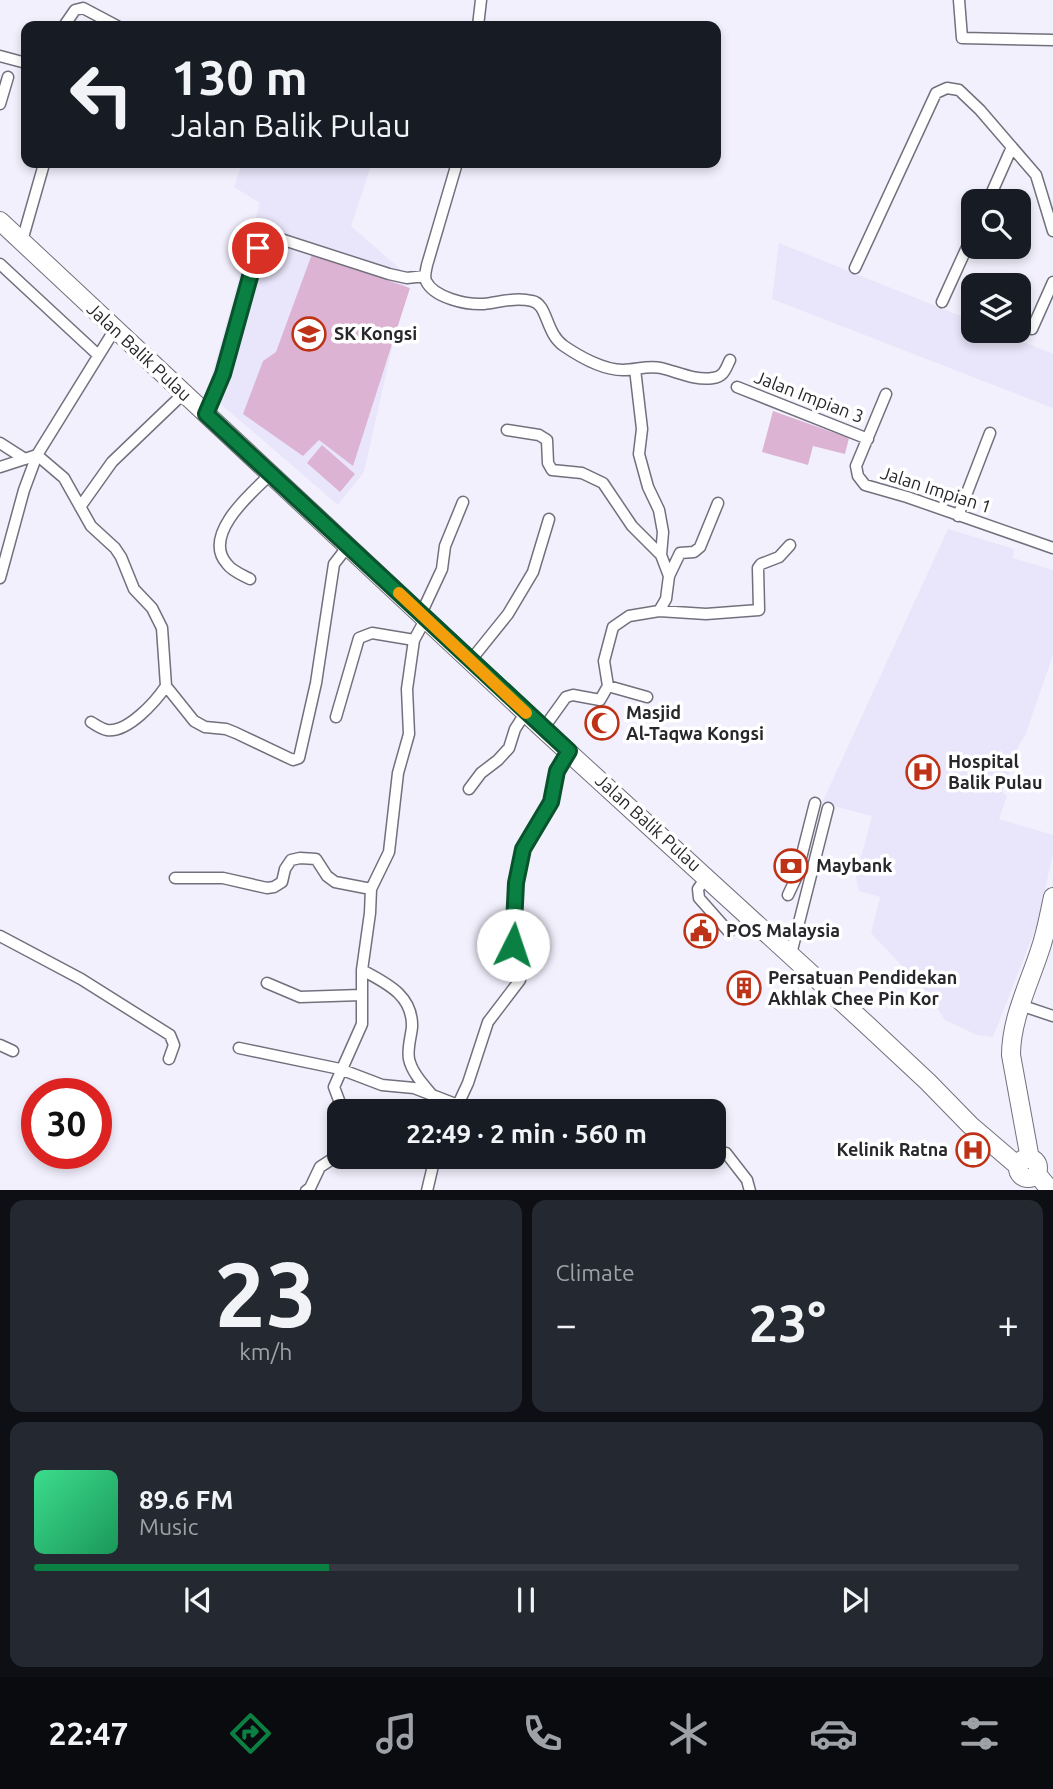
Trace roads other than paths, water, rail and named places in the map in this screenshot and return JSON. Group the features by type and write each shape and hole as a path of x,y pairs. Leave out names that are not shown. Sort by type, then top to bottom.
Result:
{"main road":[{"name":"Jalan Balik Pulau","path":"0,221 543,729 791,954 970,1125 1050,1190"},
{"path":"1028,1173 1011,1042 1053,897"}],"street":[{"path":"959,0 962,38 1053,40"},
{"path":"478,2 478,21"},
{"path":"67,21 75,10 83,8 108,21"},
{"path":"0,56 21,62"},
{"path":"0,104 8,77"},
{"path":"855,268 936,93 947,88 959,90 1040,182 1053,231"},
{"path":"993,189 1012,148"},
{"path":"22,242 43,168"},
{"path":"456,168 425,276 431,288 453,299 482,304 522,299 539,303 548,327 561,344 607,368 659,368 694,377 713,378 723,374 730,360"},
{"path":"206,414 223,374 262,233 389,274 407,278 425,276"},
{"path":"942,302 962,259"},
{"path":"0,264 97,354"},
{"path":"1032,329 1053,282"},
{"path":"0,578 23,490 37,455 115,328"},
{"path":"635,369 642,429 639,454 648,487 659,510 663,532 661,555"},
{"name":"Jalan Impian 3","path":"737,387 868,439"},
{"path":"80,507 112,463 184,393"},
{"name":"Jalan Impian 1","path":"886,394 856,466 858,476 865,485 1052,546"},
{"path":"507,430 539,435 547,440 548,463 552,470 582,473 603,483 632,526 661,555 669,576"},
{"path":"958,516 990,433"},
{"path":"0,443 25,459"},
{"path":"0,467 37,455"},
{"path":"37,455 64,478 92,526 121,557 135,589 152,608 163,628 166,686 154,704 119,728 106,730 92,722"},
{"path":"250,579 228,566 220,553 220,540 232,515 271,474"},
{"path":"338,1099 334,1087 362,1024 362,970 371,889 389,852 398,773 409,734 407,689 414,640 442,569 445,547 463,502"},
{"path":"659,611 666,599 669,576 680,553 694,552 700,547 718,503"},
{"path":"471,660 508,614 533,572 549,519"},
{"path":"543,729 566,697 573,695 600,700 608,686 604,661 613,627 629,616 659,611 706,614 759,610 758,568 761,564 779,557 790,545"},
{"path":"166,686 198,724 226,729 289,759 299,758 316,683 334,564 348,546"},
{"path":"336,717 359,638 372,633 414,640"},
{"path":"608,686 648,697"},
{"path":"469,789 481,773 509,748 515,729 526,712"},
{"path":"460,1099 488,1022 520,980 513,957 519,864 523,849 551,802 557,771 569,751"},
{"path":"788,895 796,878 816,803"},
{"path":"791,954 828,808"},
{"path":"175,878 223,878 271,888 282,882 290,860 309,857 316,859 327,876 335,882 371,889"},
{"path":"707,877 698,888 699,898 729,932"},
{"path":"0,936 81,979 170,1035 174,1045 169,1059"},
{"path":"362,970 387,984 405,999 412,1026 408,1057 433,1096"},
{"path":"267,983 300,997 361,995"},
{"path":"1020,1004 1053,1016"},
{"path":"0,1045 13,1051"},
{"path":"239,1048 340,1069 382,1085 414,1088 439,1099"},
{"path":"726,1153 747,1180 750,1190"},
{"path":"307,1190 320,1167 327,1162"},
{"path":"427,1190 432,1169"}],"place":[{"name":"SK Kongsi","path":"309,334"},
{"name":"Masjid Al-Taqwa Kongsi","path":"602,723"},
{"name":"Hospital Balik Pulau","path":"923,772"},
{"name":"Maybank","path":"791,866"},
{"name":"POS Malaysia","path":"701,931"},
{"name":"Persatuan Pendidekan Akhlak Chee Pin Kor","path":"744,988"},
{"name":"Kelinik Ratna","path":"973,1150"}]}
